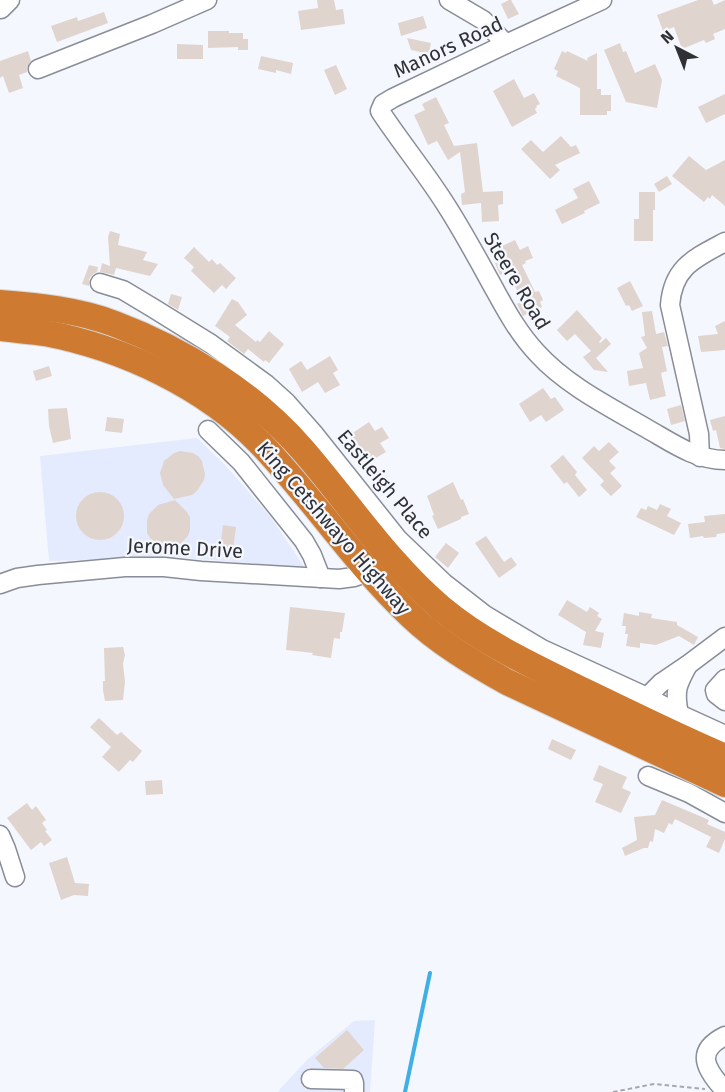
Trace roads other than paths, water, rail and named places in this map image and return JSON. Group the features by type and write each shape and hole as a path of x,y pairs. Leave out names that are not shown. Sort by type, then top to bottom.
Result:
{"highway":[{"name":"King Cetshwayo Highway","path":"0,303 39,306 115,324 176,351 208,369 247,397 281,427 301,448 400,569 443,610 496,646 534,666 725,757"},
{"name":"King Cetshwayo Highway","path":"0,328 44,333 104,349 153,368 185,385 235,420 260,443 368,572 411,617 440,640 477,666 540,698 725,784"}],"street":[{"path":"38,69 207,0"},
{"path":"449,0 483,20 506,44"},
{"name":"Manors Road","path":"381,108 393,98 602,0"},
{"name":"Steere Road","path":"381,108 380,111 446,206 508,314 537,354 565,378 596,399 679,447 700,457 725,460"},
{"path":"700,457 699,434 670,305 679,273 687,264 725,242"},
{"name":"Eastleigh Place","path":"100,283 123,290 153,308 211,344 266,384 286,402 315,435 398,539 444,582 485,615 542,648 725,735"},
{"path":"208,430 241,462 304,541 321,578"},
{"name":"Jerome Drive","path":"0,584 38,574 125,567 164,567 339,579 368,572"},
{"path":"647,697 661,683 725,637"},
{"path":"679,714 677,688 689,664"},
{"path":"725,680 715,692 725,701"},
{"path":"624,686 661,683"},
{"path":"648,776 689,793 725,813"},
{"path":"0,835 15,877"},
{"path":"719,1091 705,1054 709,1047 725,1036"},
{"path":"311,1079 353,1080 354,1092"}],"waterway":[{"path":"405,1092 430,973"}]}
